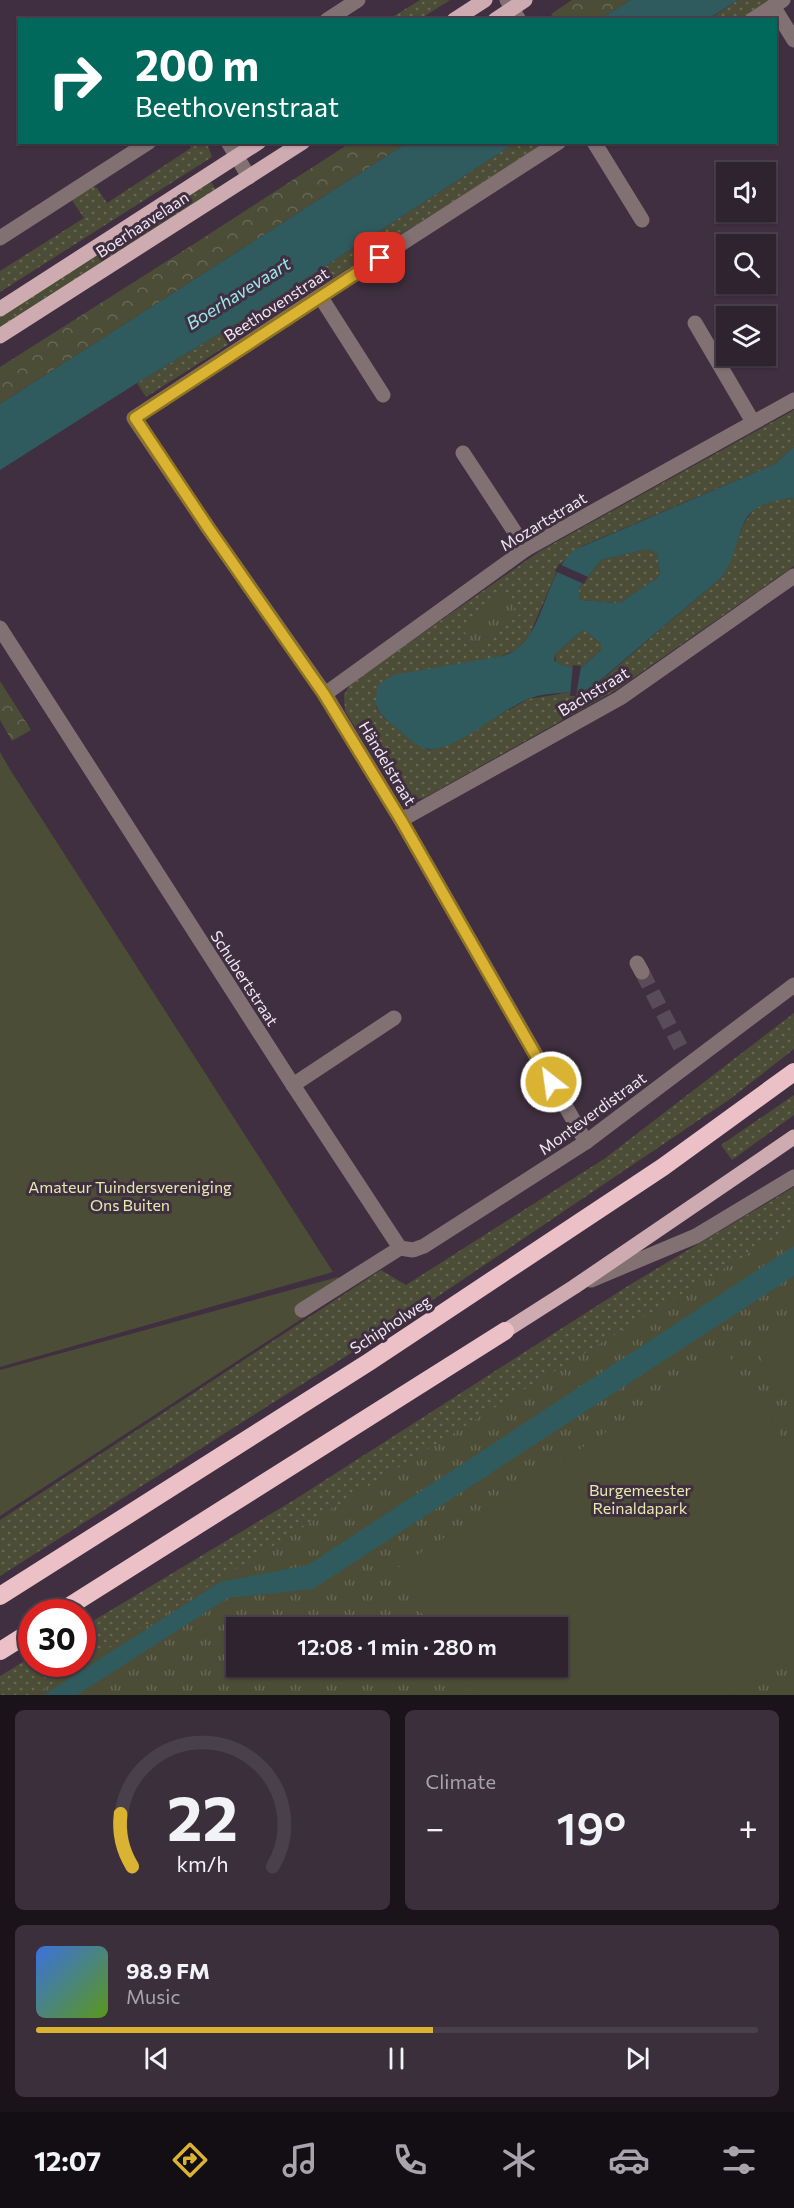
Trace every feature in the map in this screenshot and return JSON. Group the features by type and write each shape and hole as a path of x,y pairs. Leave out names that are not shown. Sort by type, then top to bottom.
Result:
{"highway":[{"name":"Schipholweg","path":"0,1596 369,1362 663,1167 794,1072"},
{"path":"81,1599 504,1331"},
{"path":"0,1651 18,1640"}],"main road":[{"path":"457,18 485,0"},
{"path":"498,18 516,7"},
{"name":"Boerhaavelaan","path":"0,309 256,144"},
{"name":"Boerhaavelaan","path":"0,336 300,144"},
{"path":"504,1331 574,1287 794,1137"}],"street":[{"path":"330,18 358,0"},
{"path":"755,18 778,3 794,40"},
{"path":"0,238 146,144"},
{"path":"229,144 249,177"},
{"name":"Beethovenstraat","path":"135,418 556,144"},
{"path":"595,144 642,220"},
{"path":"320,296 383,395"},
{"path":"695,323 753,422"},
{"name":"Mozartstraat","path":"324,694 526,549 794,400"},
{"name":"Händelstraat","path":"135,418 324,694 401,820 586,1142"},
{"path":"464,453 526,549"},
{"name":"Bachstraat","path":"401,820 620,698 794,576"},
{"name":"Schubertstraat","path":"0,628 400,1248"},
{"name":"Monteverdistraat","path":"400,1248 413,1250 424,1246 586,1142 686,1057 794,985"},
{"path":"293,1085 394,1018"},
{"path":"574,1287 696,1236 794,1177"},
{"path":"302,1310 400,1248"}],"green space":[{"path":"420,0 450,0 422,18 391,18"},
{"path":"572,0 631,0 602,18 554,18 551,14"},
{"path":"738,0 770,0 743,18 711,18"},
{"path":"189,144 207,144 212,157 0,292 0,271 84,218 71,199 92,186 97,188 107,203 191,148"},
{"path":"348,144 405,144 0,404 0,367"},
{"path":"513,144 543,144 146,397 137,383 239,322"},
{"path":"211,182 216,190 0,329 0,316"},
{"path":"794,410 794,447 775,464 582,546 560,564 529,636 516,650 376,707 383,717 416,744 429,750 448,745 528,699 591,689 722,577 743,525 754,509 773,500 794,498 794,566 616,690 424,798 408,799 395,791 345,711 344,695 350,684 540,551"},
{"path":"648,549 657,554 660,573 657,578 623,601 616,603 579,598 579,588 601,560"},
{"path":"503,593 520,614 478,648 461,628"},
{"path":"582,631 586,631 601,644 601,650 579,670 556,663 555,654"},
{"path":"0,681 31,730 12,741 0,720"},
{"name":"Amateur Tuindersvereniging Ons Buiten","path":"0,752 11,771 333,1272 0,1367"},
{"path":"794,1013 794,1049 730,1099 397,1324 0,1576 0,1520 381,1270 406,1285 604,1159"},
{"path":"794,1095 794,1115 732,1160 721,1145"},
{"path":"794,1187 794,1246 96,1664 96,1619 294,1500 631,1284"},
{"name":"Burgemeester Reinaldapark","path":"794,1226 794,1695 34,1695 63,1677 96,1677 96,1656 505,1401"},
{"path":"338,1277 346,1290 0,1516 0,1370"},
{"path":"794,1320 794,1409 754,1347"},
{"path":"727,1353 794,1456 794,1655 733,1695 475,1695 463,1677 568,1677 568,1617 424,1617 393,1571"},
{"path":"18,1665 18,1677 74,1677 44,1695 0,1695 0,1676"}],"water":[{"path":"631,0 738,0 710,18 602,18"},
{"name":"Boerhavevaart","path":"405,144 513,144 239,322 137,383 0,470 0,404"},
{"path":"794,447 794,498 758,507 749,515 743,524 730,562 722,577 591,688 531,698 465,737 439,748 424,748 415,743 380,713 376,704 379,684 393,675 502,656 516,649 527,639 555,576 563,562 574,550 775,464","holes":["648,549 657,554 660,573 657,578 623,601 616,603 579,598 579,588 601,560","582,631 586,631 601,644 601,650 579,670 557,663 554,660 555,654"]},
{"path":"794,1246 794,1276 313,1589 228,1598 77,1695 44,1695 72,1677 96,1677 96,1662 220,1582 308,1565"}],"pier":[{"path":"559,564 588,577 584,584 555,571"},
{"path":"573,665 581,666 576,696 570,696"}],"tunnel":[{"path":"642,972 682,1050"}],"route":[{"path":"380,258 135,418 324,694 401,820 551,1082"}]}
